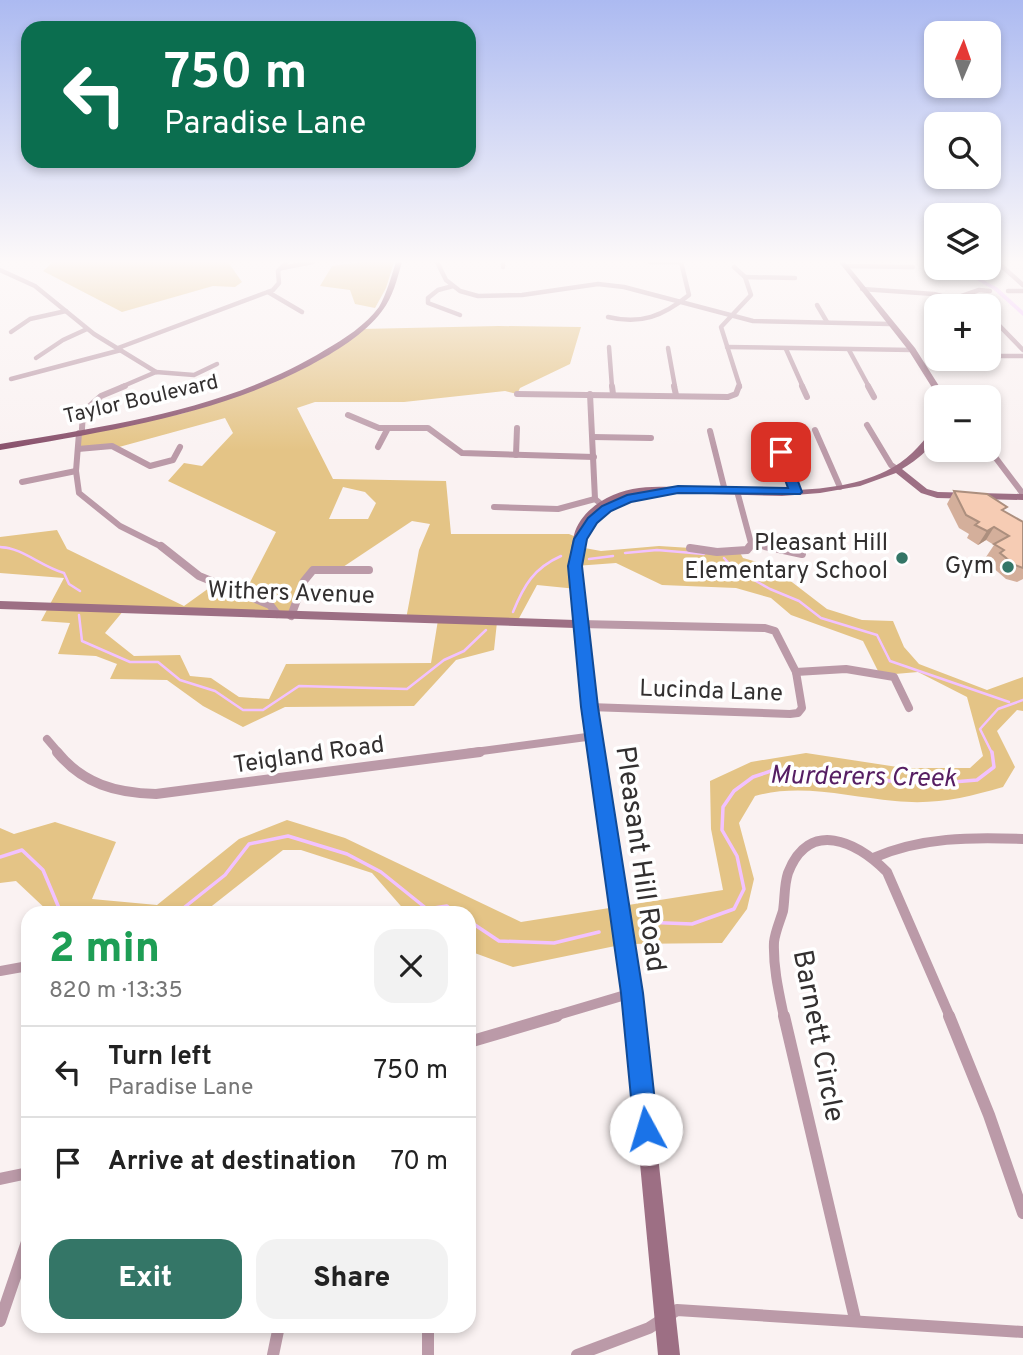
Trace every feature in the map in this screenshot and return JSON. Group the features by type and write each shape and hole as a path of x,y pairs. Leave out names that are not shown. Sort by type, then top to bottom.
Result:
{"main road":[{"name":"Taylor Boulevard","path":"80,431 179,411 243,390 289,370 356,325"},
{"name":"Taylor Boulevard","path":"0,445 181,414 246,393 293,372 363,325"}],"street":[{"path":"10,332 20,325"},
{"path":"83,325 156,372 194,375 217,364"},
{"path":"11,379 119,349 181,325"},
{"path":"517,394 728,397 736,394 740,388 721,327 723,325"},
{"path":"891,325 912,350 934,385"},
{"path":"1001,328 1023,350"},
{"path":"36,358 63,340 87,329"},
{"path":"609,347 613,394"},
{"path":"727,347 912,350"},
{"path":"668,348 676,395"},
{"path":"786,348 807,397"},
{"path":"849,350 874,397"},
{"path":"1001,356 1023,356"},
{"path":"156,372 102,396 83,412 76,471 79,494 120,526 169,550 198,576 270,605 277,614"},
{"path":"590,394 594,457 601,504"},
{"path":"348,415 369,428 387,430 422,426 437,431 450,448 462,453 594,457"},
{"path":"867,425 891,465 924,491 947,497 1023,496"},
{"path":"516,455 517,428"},
{"path":"815,429 839,487"},
{"path":"378,447 387,430"},
{"path":"710,431 725,491"},
{"path":"774,432 796,492"},
{"path":"593,437 651,438"},
{"path":"78,449 119,447 139,463 152,466 173,461 178,457 180,447"},
{"path":"494,507 548,510 601,504 642,494 678,490 796,492 839,487 871,481 898,470 924,449"},
{"path":"998,462 1023,496"},
{"path":"22,482 76,471"},
{"path":"690,548 717,552 751,548 737,491"},
{"name":"Pleasant Hill Road","path":"601,504 584,523 579,535 581,539 575,566 589,707 632,993 669,1355"},
{"path":"751,543 802,554"},
{"path":"291,616 304,581 313,570 369,570"},
{"name":"Withers Avenue","path":"0,606 580,624"},
{"name":"Lucinda Lane","path":"580,624 765,628 779,636 796,672 802,708 798,713 589,707"},
{"path":"796,672 833,667 878,671 894,677 909,708"},
{"name":"Teigland Road","path":"47,740 61,758 101,788 135,795 178,793 594,736"},
{"name":"Barnett Circle","path":"855,1319 776,981 774,940 783,909 787,876 805,847 825,839 847,842 873,858 887,872 929,965 989,1115 1023,1213"},
{"path":"873,858 895,846 929,841 1023,839"},
{"path":"0,971 21,967"},
{"path":"476,1040 632,993"},
{"path":"0,1179 21,1175"},
{"path":"0,1321 21,1260"},
{"path":"577,1355 649,1328 677,1310 855,1319 1023,1332"},
{"path":"273,1355 278,1333"},
{"path":"428,1355 429,1333"}],"shaded area":[{"path":"581,327 570,364 520,388 517,394 505,391 404,402 315,402 297,408 333,479 446,481 451,534 569,534 581,539 579,547 601,551 659,546 739,551 743,558 771,566 827,609 862,620 893,621 904,647 919,664 987,690 1023,677 1023,711 1017,710 997,731 1015,767 1003,787 937,801 895,801 808,791 773,792 755,796 739,823 754,879 747,909 722,943 625,944 513,967 476,953 476,906 401,906 372,873 301,850 283,850 212,906 43,906 16,881 0,883 0,828 14,834 55,822 116,842 92,899 157,905 239,839 287,820 345,838 521,922 723,890 711,829 710,781 751,762 806,753 904,768 970,768 983,756 967,697 918,672 895,674 878,671 863,641 791,615 771,598 736,588 662,585 616,563 575,566 577,589 537,585 517,622 497,622 494,650 456,660 414,706 285,707 243,727 203,706 167,680 110,679 117,664 96,656 58,654 70,623 41,621 64,578 0,573 0,537 57,530 67,549 184,606 216,583 244,594 276,532 168,481 184,463 202,466 233,433 225,418 119,447 78,449 79,433 181,414 246,393 293,372 361,329","holes":["343,487 365,492 376,503 368,519 329,519","412,521 430,524 419,550 406,619 438,620 431,663 286,664 269,699 239,697 211,678 190,676 180,655 134,656 105,633 124,610 291,616 313,570 337,571"]}],"building":[{"path":"954,491 987,494 1007,507 1002,510 1023,522 1023,568 1000,553 1004,550 994,544 1009,536 994,527 987,531 975,525 979,522 966,515"}],"waterway":[{"path":"9,548 0,547 16,550 64,573 69,584 80,591"},
{"path":"625,553 657,550 704,554"},
{"path":"513,612 531,578 561,556"},
{"path":"589,559 613,556"},
{"path":"724,558 733,568 770,589 799,601 821,618 877,635 890,661 1009,702"},
{"path":"79,615 82,641 130,662 158,662 180,680 215,691 243,710 263,710 299,686 407,689 444,660 464,651 486,630"},
{"name":"Murderers Creek","path":"992,753 980,729 998,709 1023,700"},
{"name":"Murderers Creek","path":"642,922 692,924 734,909 744,889 737,856 722,830 723,807 734,791 753,777 771,771 851,774 890,781 941,783 977,780 994,767 992,752"},
{"name":"Murderers Creek","path":"186,906 225,875 249,844 288,836 347,854 381,872 423,906"},
{"name":"Murderers Creek","path":"0,857 22,850 43,870 58,906"},
{"name":"Murderers Creek","path":"476,926 499,941 554,943 599,932"}],"place":[{"name":"Pleasant Hill Elementary School","path":"902,558"},
{"name":"Gym","path":"1008,567"}],"route":[{"path":"646,1129 632,993 589,707 575,566 581,539 592,521 607,509 627,499 642,494 678,490 796,492 781,452"}]}
